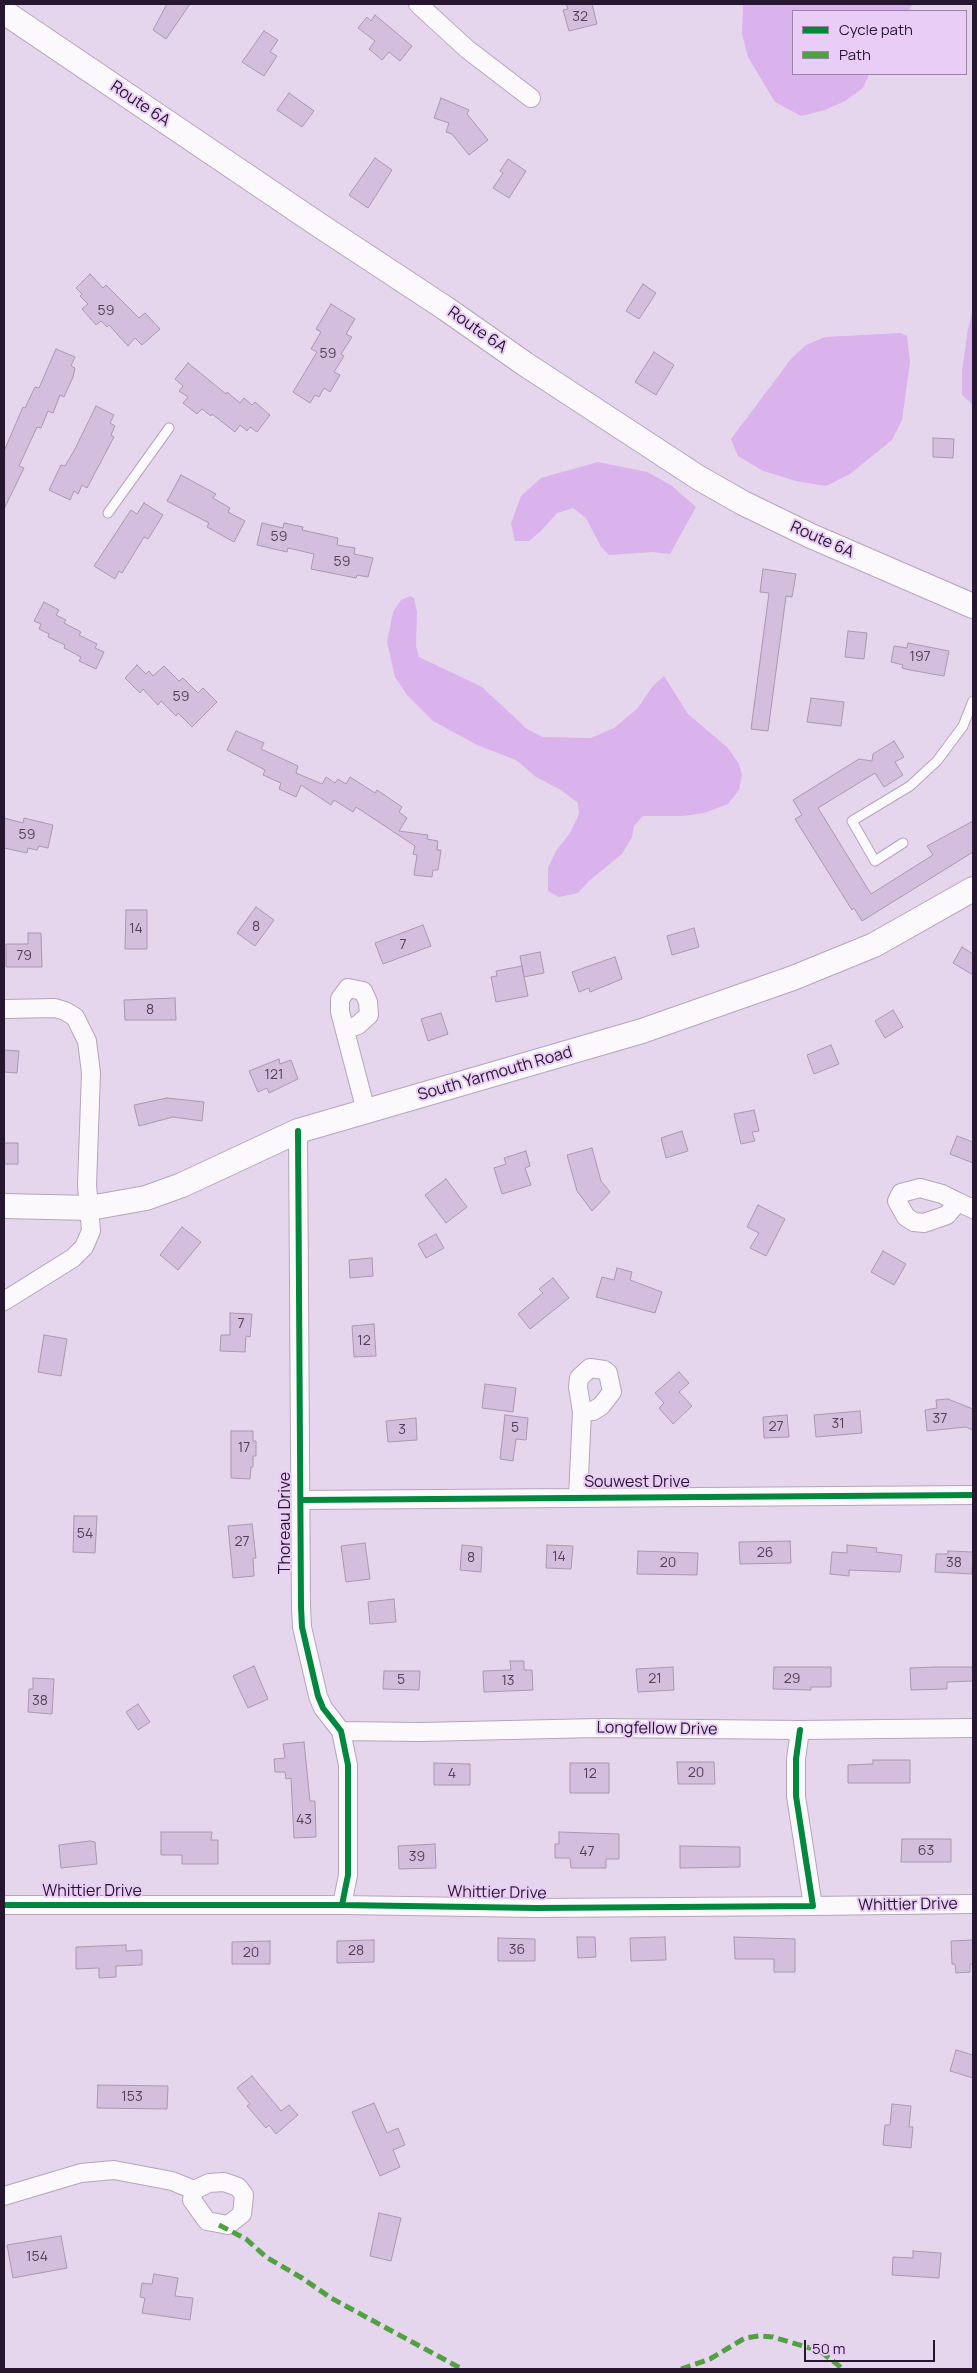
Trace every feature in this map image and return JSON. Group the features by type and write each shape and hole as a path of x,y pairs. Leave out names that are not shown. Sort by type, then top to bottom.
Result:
{"main road":[{"name":"Route 6A","path":"4,12 445,308 525,364 699,478 743,503 811,536 973,606"},
{"name":"South Yarmouth Road","path":"4,1206 90,1208 146,1198 182,1185 298,1131 642,1031 793,978 874,945 973,889"}],"street":[{"path":"418,4 467,49 531,98"},
{"path":"4,1009 55,1008 75,1017 87,1041 91,1072 87,1185 91,1231 84,1247 73,1258 4,1301"},
{"path":"345,1030 366,1111"},
{"name":"Thoreau Drive","path":"298,1131 300,1567 302,1627 318,1696 323,1708 341,1731 348,1765 348,1875 342,1905"},
{"path":"578,1497 582,1412"},
{"name":"Souwest Drive","path":"301,1500 973,1495"},
{"name":"Longfellow Drive","path":"341,1731 421,1732 598,1728 800,1730 973,1728"},
{"path":"800,1730 796,1759 796,1796 812,1906"},
{"name":"Whittier Drive","path":"4,1905 342,1905 536,1908 973,1904"},
{"path":"4,2196 81,2174 114,2170 172,2180 194,2190"}],"lane":[{"path":"108,513 169,428"},
{"path":"902,843 875,861 852,821 910,786 937,762 963,726 973,701"}],"shaded area":[{"path":"743,4 913,4 909,10 792,10 792,75 869,75 863,88 845,101 825,110 801,116 775,102 748,57 742,34"},
{"path":"973,310 973,405 962,395 962,371 968,329"},
{"path":"900,333 907,336 910,362 902,420 892,440 850,474 826,486 796,481 763,471 738,456 731,439 791,359 806,345 825,337"},
{"path":"598,462 647,472 671,485 696,507 670,554 652,552 609,555 601,547 586,518 573,508 557,513 529,541 515,541 511,523 521,496 541,478"},
{"path":"410,596 414,598 417,612 416,646 419,657 482,687 527,729 543,737 591,738 614,728 638,708 652,687 664,676 688,714 728,748 739,764 742,775 739,790 728,804 704,813 683,816 643,816 634,826 632,837 622,854 590,880 578,893 559,897 548,891 548,868 556,851 570,833 579,814 578,803 561,790 536,777 516,760 477,745 433,721 407,695 395,677 387,642 393,612 401,600"}],"building":[{"path":"167,4 190,4 166,39 153,30"},
{"path":"566,4 592,4 597,24 569,31 563,10 568,9"},
{"path":"375,15 412,46 400,61 389,52 382,60 369,49 375,41 358,28 367,17 371,21"},
{"path":"264,31 278,40 270,52 277,56 264,76 242,62"},
{"path":"289,93 314,111 302,127 277,110"},
{"path":"441,98 469,110 467,114 488,140 469,155 452,134 446,132 449,123 434,118"},
{"path":"375,158 392,170 368,208 349,195"},
{"path":"508,159 526,171 509,198 493,188 503,173 500,171"},
{"path":"90,274 103,288 106,285 139,318 145,313 160,329 142,345 135,338 128,346 109,325 107,327 101,321 96,325 82,309 88,304 80,296 82,294 76,288"},
{"path":"643,284 656,293 639,319 626,311"},
{"path":"331,304 355,319 346,334 352,337 341,354 344,356 334,372 340,375 330,392 324,388 319,397 315,395 310,403 293,392 317,352 311,349 321,332 316,329"},
{"path":"56,349 75,357 71,366 75,368 73,377 64,397 60,395 53,413 48,411 41,428 37,427 19,466 24,468 4,509 4,451 23,407 25,408 35,387 39,388"},
{"path":"654,352 674,365 656,395 635,382"},
{"path":"188,363 240,403 244,398 252,405 255,402 270,415 257,432 250,427 247,431 240,425 235,432 212,414 211,416 202,409 197,414 183,403 188,397 179,391 183,386 175,379"},
{"path":"96,406 114,415 110,423 115,426 111,435 114,437 87,488 82,485 78,494 74,491 70,500 49,490 61,465 65,466 75,449"},
{"path":"933,438 954,439 953,458 933,457"},
{"path":"181,475 216,494 213,498 230,508 228,512 245,521 234,542 207,527 209,523 167,501"},
{"path":"144,503 163,515 148,539 144,537 122,573 119,571 115,579 94,566 131,510 137,514"},
{"path":"262,523 283,528 284,523 303,527 302,530 338,538 337,545 355,548 354,554 373,558 368,577 357,575 356,578 311,569 314,554 288,548 287,552 257,545"},
{"path":"763,569 796,574 792,597 786,596 768,731 751,729 769,593 760,592"},
{"path":"44,602 59,610 56,615 66,620 64,623 81,632 79,635 97,644 95,648 104,652 96,669 79,661 81,657 64,648 65,645 48,637 49,634 39,629 41,624 34,621"},
{"path":"848,631 867,633 864,659 845,657"},
{"path":"908,643 949,651 944,676 902,668 903,665 891,662 894,646 907,648"},
{"path":"137,665 146,674 149,671 153,676 164,666 179,681 183,678 198,693 203,688 217,702 192,727 178,713 176,716 161,701 158,705 143,689 140,693 125,678"},
{"path":"811,698 844,702 841,726 807,722"},
{"path":"236,731 264,743 261,749 298,766 296,773 322,784 326,777 335,783 338,779 346,784 350,777 375,793 377,790 402,807 399,812 407,818 399,831 428,835 427,839 438,841 437,850 441,850 438,870 433,870 432,877 414,875 417,855 413,854 415,846 356,807 353,812 334,800 331,805 301,785 296,797 279,789 281,783 263,775 265,770 227,750"},
{"path":"894,741 904,757 895,762 903,775 884,787 875,773 818,808 871,894 933,855 927,846 973,821 973,852 862,921 854,908 852,910 795,819 802,815 793,800 859,759 872,761 873,754"},
{"path":"4,818 23,823 24,818 53,825 48,848 39,846 37,850 28,848 27,853 4,848"},
{"path":"256,907 274,920 255,946 237,933"},
{"path":"126,910 147,910 147,949 125,949"},
{"path":"423,925 431,946 383,964 375,943"},
{"path":"694,928 699,947 672,955 667,936"},
{"path":"28,933 41,933 42,967 6,967 6,944 28,944"},
{"path":"962,947 973,954 973,975 953,963"},
{"path":"540,952 544,973 524,977 520,956"},
{"path":"615,957 622,979 590,992 589,988 579,992 572,972"},
{"path":"522,966 528,996 496,1002 491,977 497,976 496,971"},
{"path":"175,998 176,1020 125,1020 124,1000"},
{"path":"893,1010 903,1027 885,1038 875,1021"},
{"path":"441,1013 448,1034 428,1041 421,1019"},
{"path":"831,1045 839,1064 814,1074 807,1055"},
{"path":"4,1050 19,1051 17,1073 4,1072"},
{"path":"279,1059 280,1064 291,1060 298,1079 269,1093 267,1088 258,1092 249,1071"},
{"path":"167,1098 204,1102 202,1121 173,1117 139,1126 134,1105"},
{"path":"754,1110 759,1131 752,1132 755,1141 741,1144 734,1114"},
{"path":"682,1131 688,1151 666,1158 661,1138"},
{"path":"957,1136 973,1142 973,1163 950,1154"},
{"path":"4,1143 18,1143 18,1164 4,1164"},
{"path":"592,1148 601,1181 610,1192 592,1211 577,1191 567,1155"},
{"path":"526,1151 530,1166 525,1168 531,1185 502,1194 494,1168 506,1164 504,1158"},
{"path":"446,1179 467,1207 446,1223 425,1195"},
{"path":"758,1205 785,1219 766,1256 750,1248 759,1233 747,1227"},
{"path":"182,1227 201,1242 178,1270 160,1255"},
{"path":"436,1234 444,1248 426,1258 418,1244"},
{"path":"883,1251 906,1264 894,1285 871,1272"},
{"path":"372,1258 373,1276 350,1278 349,1260"},
{"path":"617,1268 632,1272 630,1280 662,1292 655,1313 596,1297 602,1277 614,1280"},
{"path":"553,1278 569,1298 530,1329 518,1314 543,1293 539,1289"},
{"path":"230,1313 252,1314 250,1337 246,1336 245,1352 220,1351 221,1335 230,1335"},
{"path":"374,1324 376,1356 354,1357 352,1326"},
{"path":"44,1335 67,1339 61,1376 38,1372"},
{"path":"679,1372 689,1383 679,1392 692,1406 673,1424 659,1408 664,1403 655,1393"},
{"path":"485,1384 516,1388 513,1412 482,1408"},
{"path":"948,1399 973,1409 973,1430 966,1427 927,1431 925,1410 937,1408 936,1400"},
{"path":"860,1411 862,1433 816,1437 814,1415"},
{"path":"505,1415 528,1418 526,1440 516,1439 513,1461 500,1459"},
{"path":"787,1415 789,1437 764,1438 763,1417"},
{"path":"416,1418 417,1440 388,1442 386,1421"},
{"path":"231,1431 253,1431 253,1441 256,1441 256,1456 253,1456 250,1479 231,1478"},
{"path":"74,1516 97,1516 95,1553 73,1552"},
{"path":"252,1524 256,1558 253,1558 254,1576 233,1578 228,1526"},
{"path":"790,1541 791,1563 740,1564 739,1542"},
{"path":"365,1543 370,1579 346,1582 341,1546"},
{"path":"462,1545 482,1547 481,1572 460,1570"},
{"path":"547,1545 573,1546 571,1569 546,1568"},
{"path":"847,1545 877,1548 876,1552 902,1555 900,1572 849,1570 849,1576 830,1574 832,1552 847,1553"},
{"path":"638,1551 698,1553 697,1575 637,1574"},
{"path":"948,1551 973,1552 972,1574 935,1572 936,1554 948,1554"},
{"path":"394,1599 396,1622 370,1624 368,1602"},
{"path":"510,1661 524,1661 524,1670 532,1670 533,1690 484,1692 483,1671 511,1670"},
{"path":"254,1666 268,1699 248,1708 233,1676"},
{"path":"673,1667 674,1690 638,1692 636,1669"},
{"path":"774,1667 831,1667 831,1687 811,1687 811,1690 773,1689"},
{"path":"972,1667 973,1681 947,1682 947,1689 911,1690 910,1668"},
{"path":"384,1671 420,1671 419,1690 383,1689"},
{"path":"33,1678 54,1679 52,1714 28,1712 29,1689 33,1689"},
{"path":"138,1704 150,1722 138,1730 126,1712"},
{"path":"304,1742 310,1801 315,1801 316,1837 294,1838 291,1778 286,1779 285,1772 275,1772 274,1759 285,1758 283,1744"},
{"path":"873,1760 910,1760 910,1783 848,1783 848,1765 873,1764"},
{"path":"677,1762 714,1762 715,1784 678,1784"},
{"path":"434,1763 470,1764 470,1785 434,1785"},
{"path":"570,1763 609,1763 609,1793 570,1793"},
{"path":"161,1832 212,1832 211,1840 218,1840 218,1864 182,1864 182,1855 161,1855"},
{"path":"559,1832 619,1834 619,1859 606,1859 606,1868 571,1868 570,1858 555,1858 555,1844 559,1844"},
{"path":"902,1839 951,1839 951,1862 901,1862"},
{"path":"95,1842 97,1864 61,1868 59,1845"},
{"path":"435,1844 436,1868 399,1869 398,1846"},
{"path":"680,1846 740,1847 740,1867 680,1868"},
{"path":"577,1937 595,1937 596,1957 578,1958"},
{"path":"665,1937 666,1960 631,1961 630,1938"},
{"path":"734,1937 795,1939 795,1972 774,1972 774,1959 735,1959"},
{"path":"498,1938 535,1939 535,1961 498,1961"},
{"path":"374,1940 374,1962 337,1963 337,1941"},
{"path":"973,1940 973,1964 970,1964 970,1972 956,1973 955,1964 952,1964 951,1941"},
{"path":"270,1941 270,1964 232,1964 232,1942"},
{"path":"126,1945 126,1951 142,1950 142,1965 116,1966 116,1977 99,1978 99,1968 76,1969 76,1947"},
{"path":"956,2050 973,2055 973,2078 950,2071"},
{"path":"252,2076 281,2111 289,2105 298,2115 276,2134 269,2125 266,2128 247,2106 250,2104 237,2088"},
{"path":"98,2085 168,2086 167,2109 97,2108"},
{"path":"374,2103 387,2133 398,2128 405,2145 393,2150 400,2167 380,2176 352,2112"},
{"path":"892,2104 911,2106 909,2127 913,2127 911,2148 883,2145 885,2125 890,2125"},
{"path":"379,2213 401,2218 391,2261 370,2256"},
{"path":"61,2236 67,2268 13,2278 7,2245"},
{"path":"913,2251 941,2253 939,2278 892,2275 893,2257 913,2258"},
{"path":"154,2274 178,2278 175,2296 193,2298 190,2320 142,2313 145,2298 140,2297 142,2283 152,2284"}],"marked path":[{"path":"219,2225 246,2239 266,2257 331,2298 462,2369"},
{"path":"681,2369 710,2359 745,2338 759,2336 773,2337 820,2351 843,2369"}],"cycle path":[{"path":"298,1131 302,1627 318,1696 323,1708 341,1731 348,1765 348,1875 342,1905"},
{"path":"301,1500 973,1495"},
{"path":"4,1905 342,1905 536,1908 813,1906 796,1796 796,1759 800,1730"}]}
